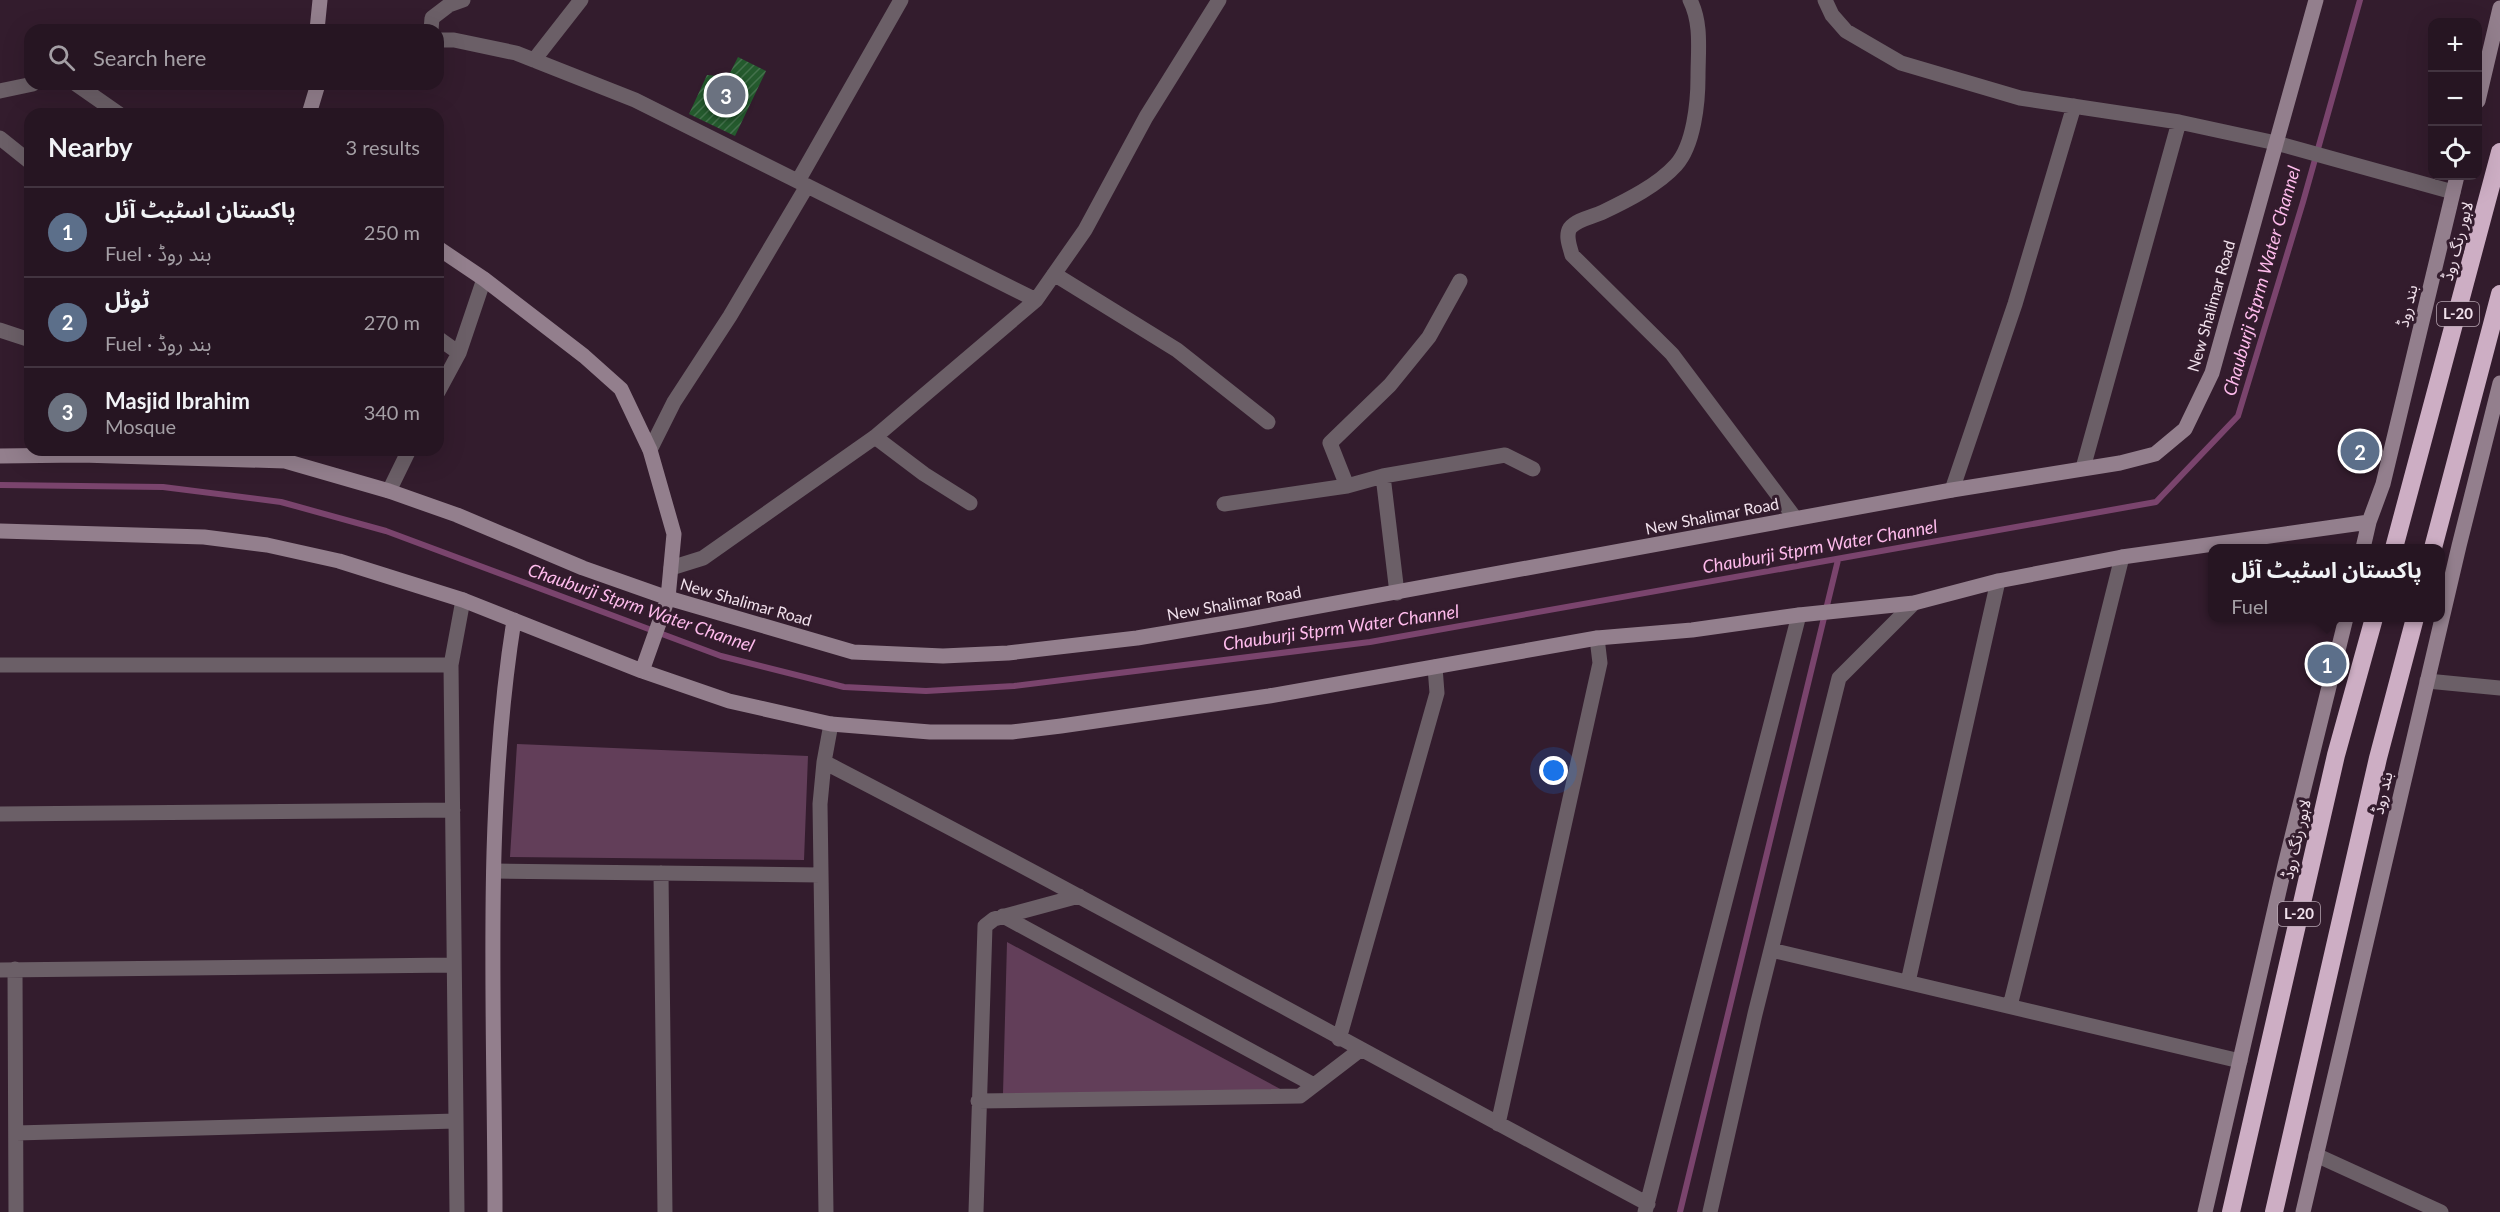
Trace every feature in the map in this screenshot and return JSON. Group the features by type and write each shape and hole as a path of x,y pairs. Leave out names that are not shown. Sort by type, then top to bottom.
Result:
{"highway":[{"name":"لاہور رنگ روڈ","path":"2395,544 2500,152"},
{"name":"L-20","path":"2434,544 2500,294"},
{"name":"لاہور رنگ روڈ","path":"2231,1212 2336,755 2373,622"},
{"name":"L-20","path":"2274,1212 2378,758 2414,622"}],"street":[{"path":"317,24 320,0"},
{"path":"432,24 432,18 449,5 463,0"},
{"path":"534,60 580,0"},
{"path":"650,450 674,402 730,316 901,0"},
{"path":"671,568 703,558 875,437 1036,300 1085,230 1146,117 1220,0"},
{"path":"1690,0 1697,15 1698,95 1693,129 1678,164 1654,183 1602,212 1578,222 1570,229 1568,240 1572,255 1672,354 1795,518"},
{"path":"1825,0 1832,15 1846,31 1901,63 2020,98 2179,122 2276,143 2452,192"},
{"name":"New Shalimar Road","path":"183,456 285,460 389,491 457,515 667,603 853,652 943,656 1019,652 1126,639 1397,593 1952,490 2121,463 2155,454 2185,429 2212,373 2316,0"},
{"path":"2482,84 2500,8"},
{"path":"444,40 516,53 635,100 1036,300"},
{"path":"0,91 24,86"},
{"path":"85,90 110,108"},
{"path":"311,108 316,90"},
{"path":"1952,490 2015,304 2074,106"},
{"path":"2084,468 2179,122"},
{"path":"0,138 24,157"},
{"name":"بند روڈ","path":"2364,544 2369,522 2383,484 2456,180"},
{"path":"444,252 483,279 584,357 621,389 650,450 674,534 667,603 642,671"},
{"path":"1054,274 1177,350 1268,422"},
{"path":"444,381 459,353 483,279"},
{"path":"1347,486 1330,444 1390,385 1422,345 1460,281"},
{"path":"0,332 24,338"},
{"path":"444,342 459,353"},
{"name":"بند روڈ","path":"2445,608 2500,383"},
{"path":"875,437 924,474 970,503"},
{"name":"New Shalimar Road","path":"0,456 24,455"},
{"path":"1224,504 1347,486 1383,476 1505,455 1533,469"},
{"path":"389,491 406,456"},
{"path":"1383,476 1397,593"},
{"path":"2214,544 2369,522"},
{"path":"0,531 204,537 267,545 339,561 463,600 642,671 729,701 831,724 930,732 1012,732 1269,696 1597,638 1692,630 1805,614 1914,603 1998,580 2122,557 2208,545"},
{"path":"2010,1006 2122,557"},
{"path":"1908,982 1998,580"},
{"path":"456,1212 451,664 463,600"},
{"path":"1710,1212 1771,950 1839,678 1914,603"},
{"path":"824,762 1079,896 1498,1124 1647,1208 1694,1016 1805,614"},
{"path":"495,1212 494,823 501,709 514,620"},
{"path":"2205,1212 2345,622"},
{"name":"بند روڈ","path":"2303,1212 2441,622"},
{"path":"1498,1124 1600,663 1597,638"},
{"path":"0,665 451,664"},
{"path":"1339,1039 1437,693 1436,667"},
{"path":"2427,681 2500,688"},
{"path":"826,1212 820,804 831,724"},
{"path":"0,814 453,810"},
{"path":"494,872 821,875"},
{"path":"661,873 665,1212"},
{"path":"976,1212 985,926 988,921 1003,916 1079,896"},
{"path":"1003,916 1314,1085"},
{"path":"1771,950 2240,1061"},
{"path":"16,1212 16,1133 8,970 454,965"},
{"path":"978,1101 1300,1096 1360,1050"},
{"path":"16,1133 456,1122"},
{"path":"2316,1155 2441,1212"}],"shaded area":[{"path":"517,744 808,756 804,860 510,857"},
{"path":"1007,942 1284,1091 1003,1094"}],"building":[{"path":"738,57 766,71 735,136 689,114 707,75 728,77"}],"waterway":[{"name":"Chauburji Stprm Water Channel","path":"0,485 163,487 281,502 386,531 721,656 844,687 926,691 1014,686 1370,642 2156,502 2238,416 2303,202 2360,0"},
{"path":"1680,1212 1838,560"}],"place":[{"name":"Masjid Ibrahim","path":"726,95"},
{"name":"ٹوٹل","path":"2360,451"},
{"name":"پاکستان اسٹیٹ آئل","path":"2327,664"}]}
